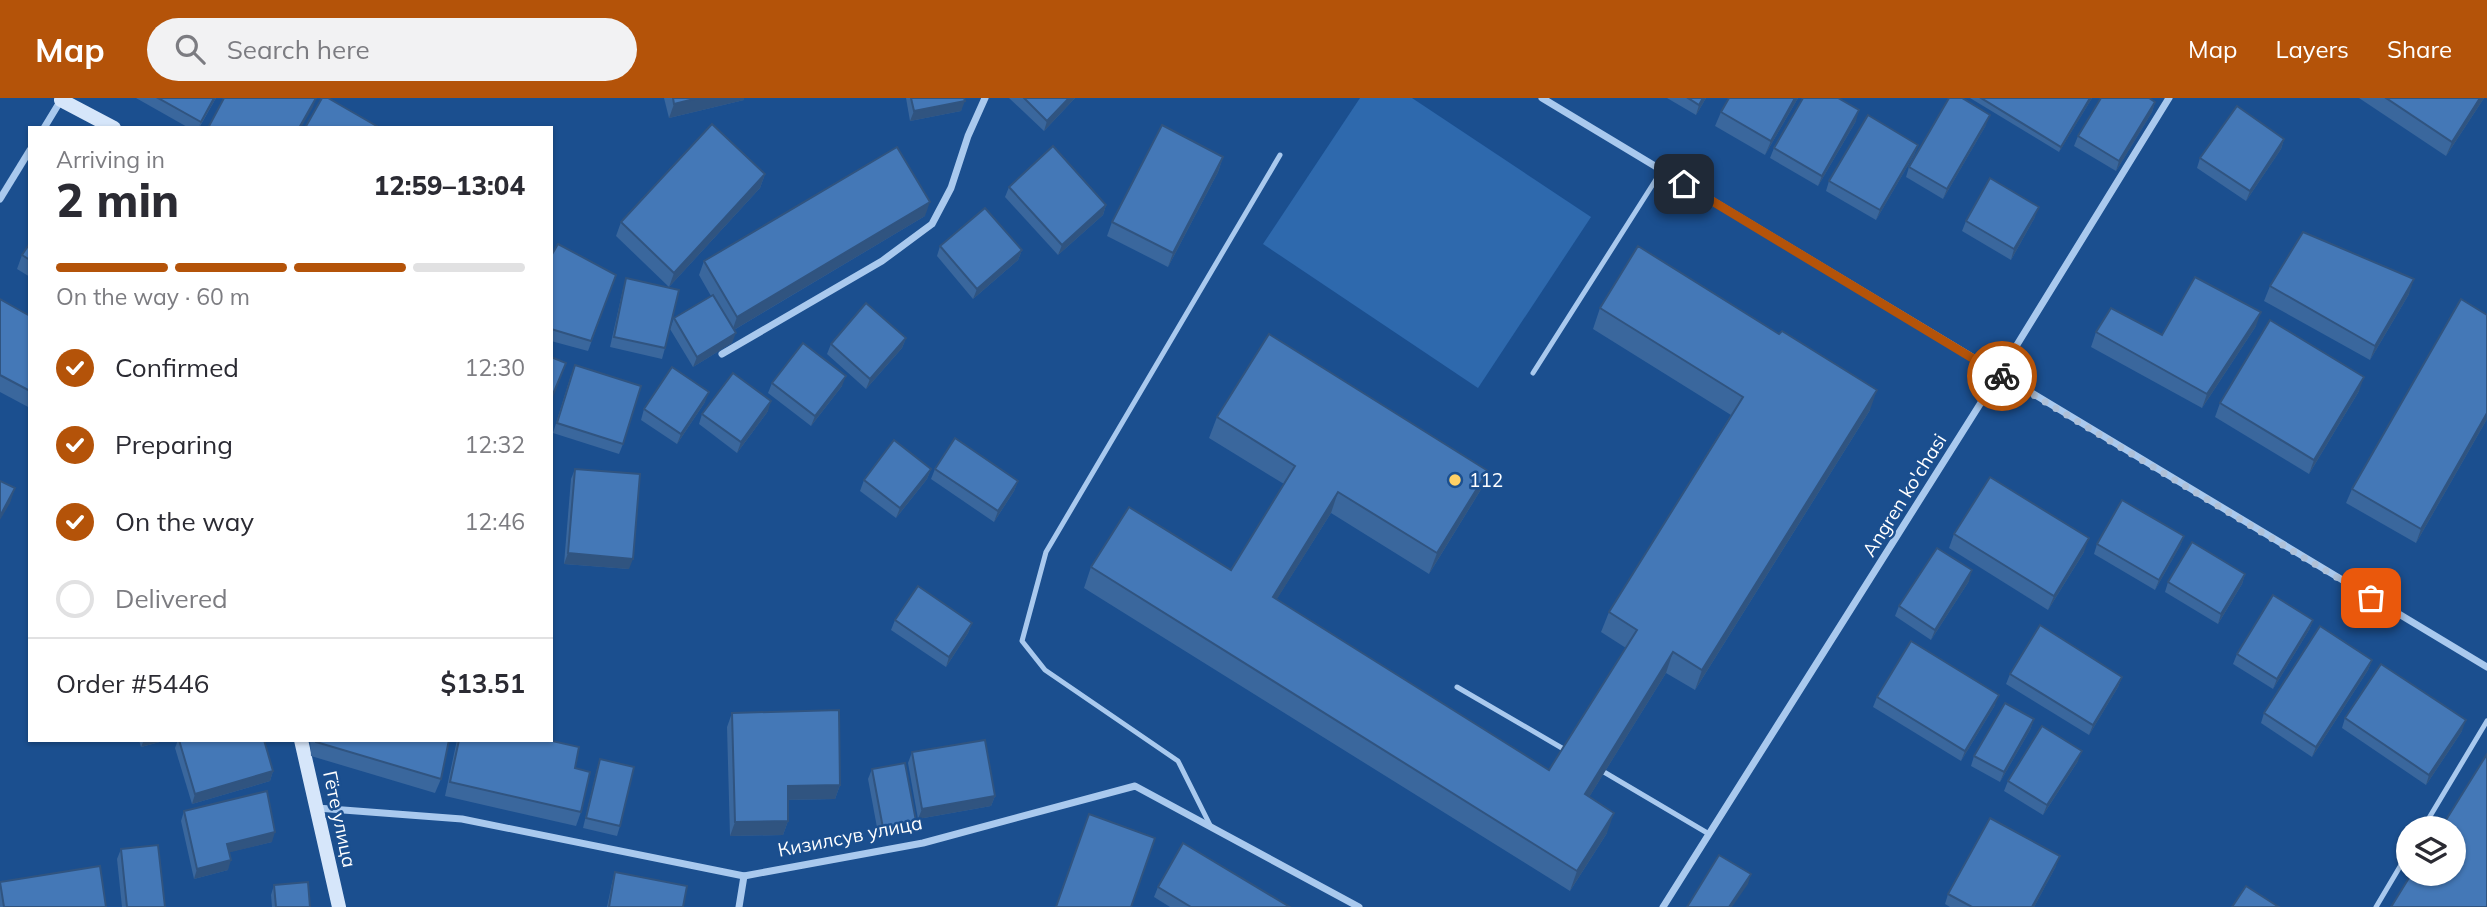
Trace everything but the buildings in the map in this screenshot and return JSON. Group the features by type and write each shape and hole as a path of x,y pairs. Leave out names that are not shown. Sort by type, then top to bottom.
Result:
{"street":[{"path":"722,354 882,261 932,223 951,188 968,136 985,98"},
{"path":"1542,98 2487,667"},
{"name":"Angren ko'chasi","path":"1663,907 2169,98"},
{"path":"45,126 60,99 110,126"},
{"path":"0,199 28,153"},
{"name":"Гёте улица","path":"301,742 339,907"},
{"name":"Кизилсув улица","path":"317,808 462,819 744,876 923,843 1135,786 1359,907"},
{"path":"738,907 744,876"}],"lane":[{"path":"1211,827 1178,761 1045,670 1022,641 1046,552 1280,155"},
{"path":"1533,373 1662,170"},
{"path":"1457,687 1567,751"},
{"path":"2430,816 2487,721"},
{"path":"1604,772 1709,834"},
{"path":"2376,907 2396,873"}],"shaded area":[{"path":"1360,98 1412,98 1591,217 1478,388 1263,244"}],"way so far":[{"path":"2002,376 2371,598"}],"place":[{"name":"112","path":"1455,480"}],"route":[{"path":"1684,184 2002,376"}]}
